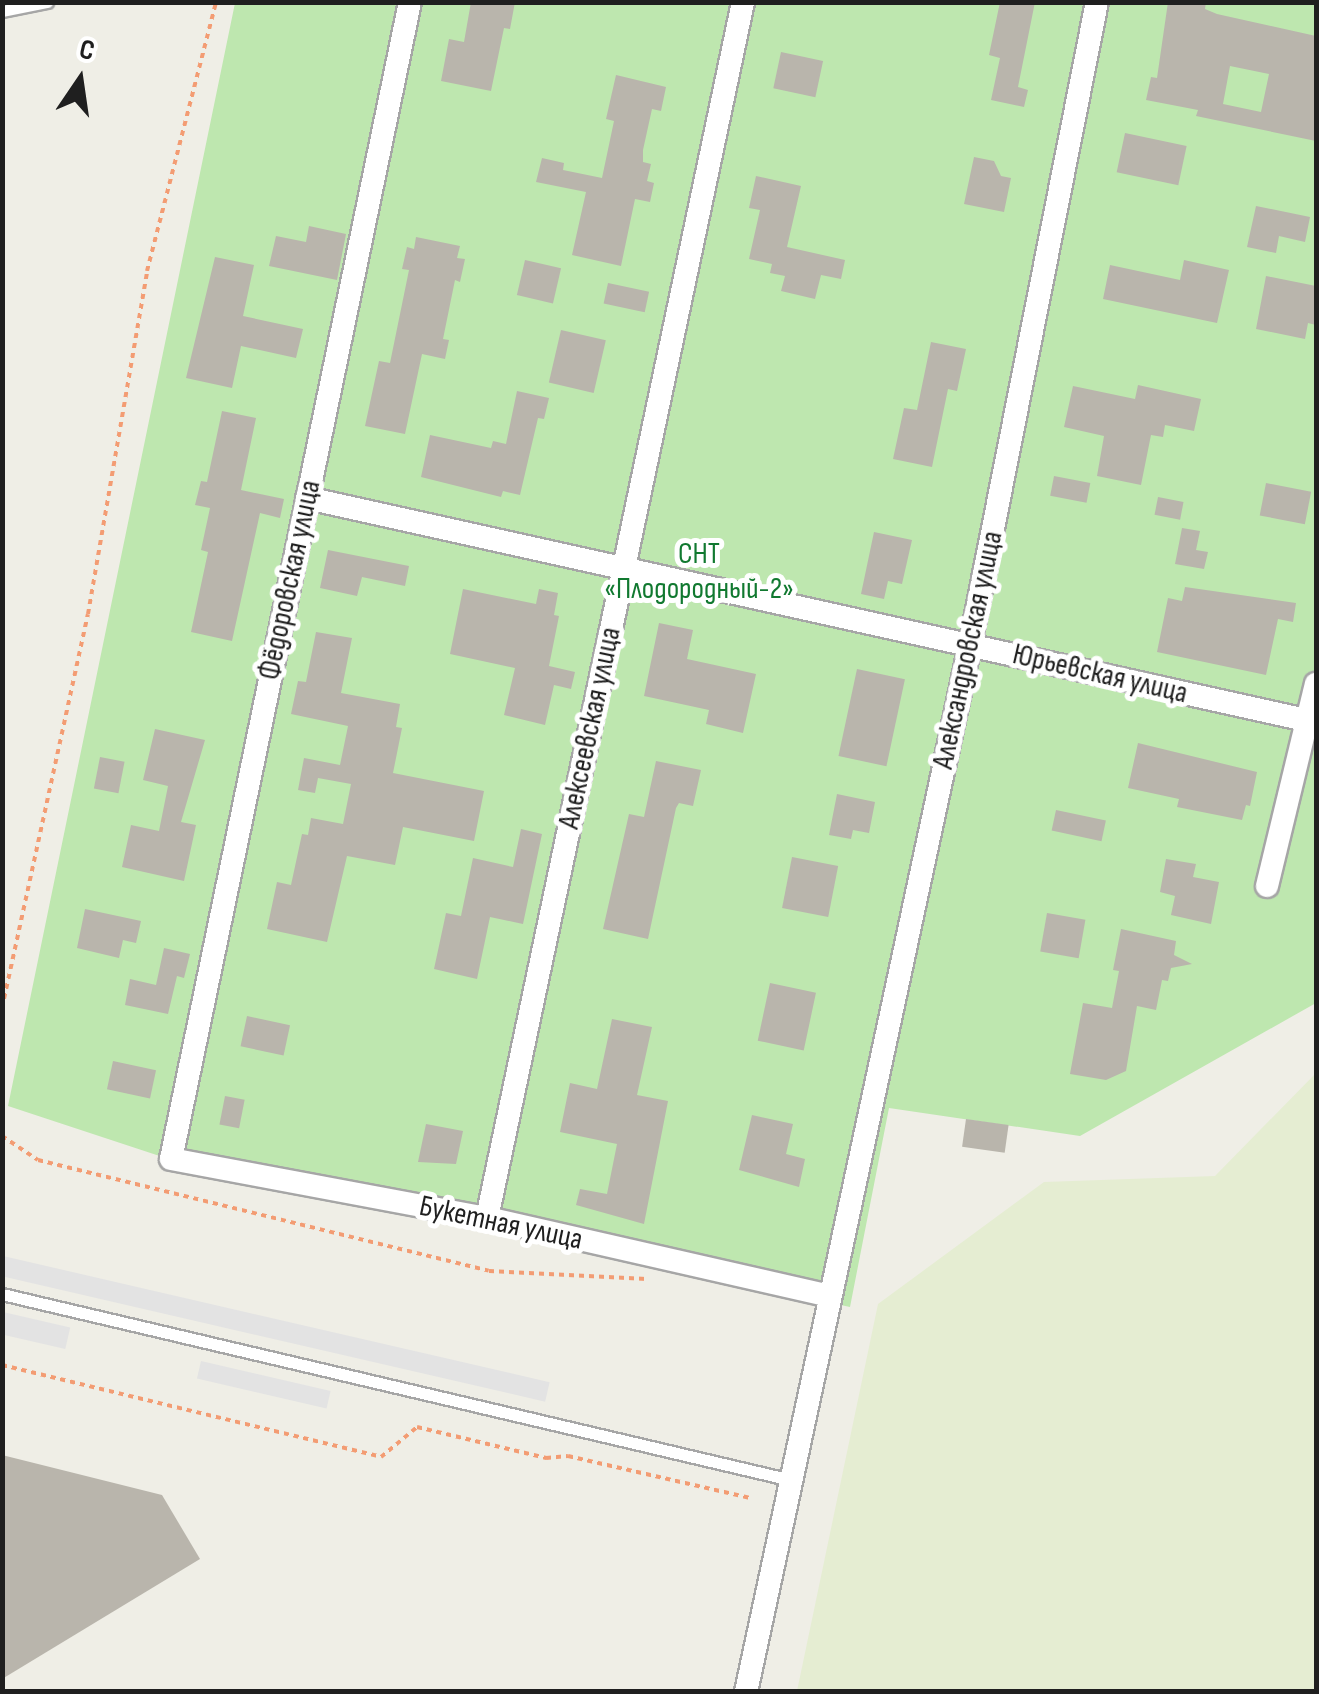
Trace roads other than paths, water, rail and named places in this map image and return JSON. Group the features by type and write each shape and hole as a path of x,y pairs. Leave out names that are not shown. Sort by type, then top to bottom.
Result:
{"street":[{"name":"Фёдоровская улица","path":"171,1159 410,2"},
{"name":"Алексеевская улица","path":"487,1218 742,2"},
{"name":"Александровская улица","path":"746,1692 970,645 1097,2"},
{"name":"Юрьевская улица","path":"307,498 1306,720"},
{"path":"1266,886 1316,684"},
{"name":"Букетная улица","path":"171,1159 487,1218 830,1296"}],"lane":[{"path":"2,11 48,2"},
{"path":"2,1294 791,1480"}],"park label":[{"name":"СНТ «Плодородный-2»","path":"699,571"}]}
